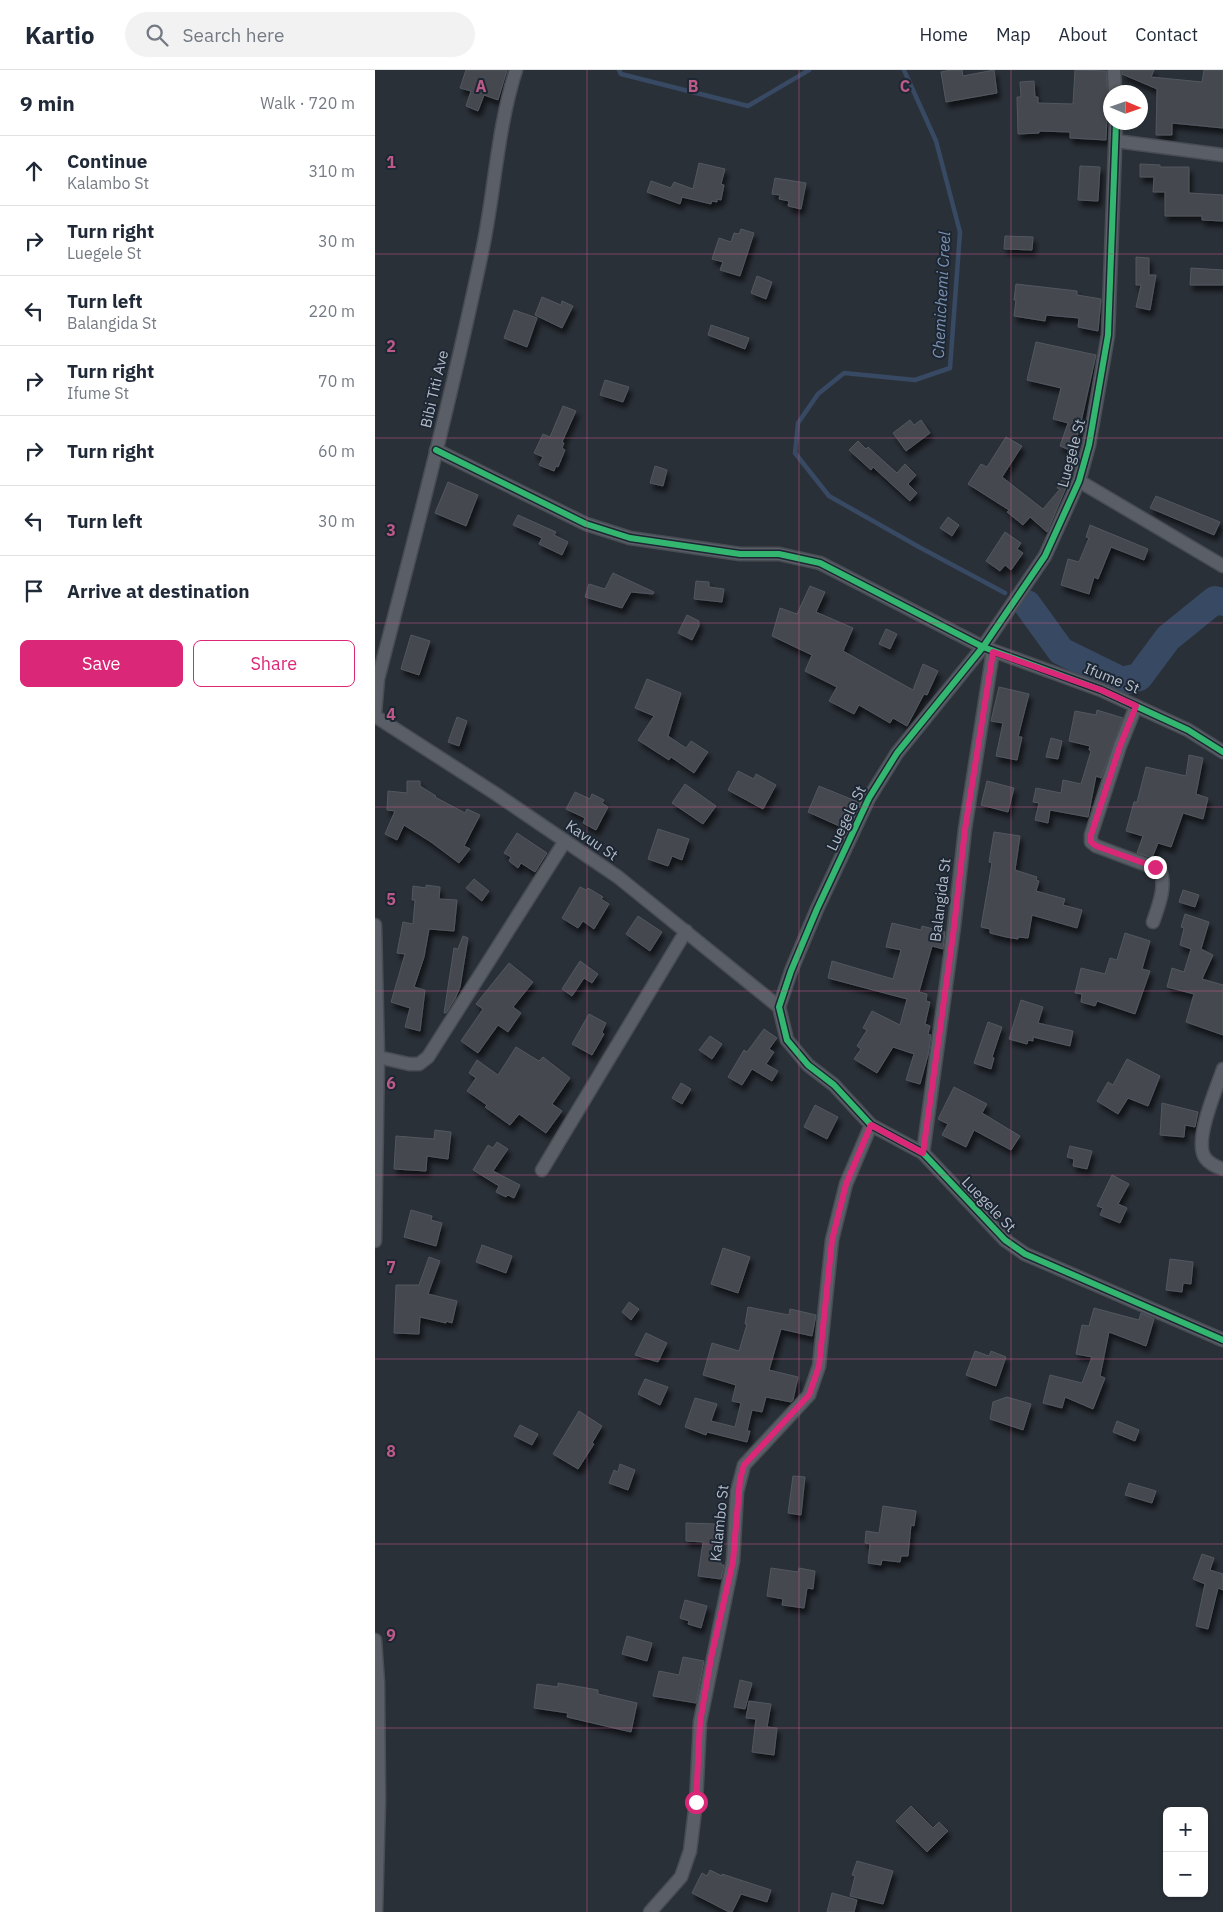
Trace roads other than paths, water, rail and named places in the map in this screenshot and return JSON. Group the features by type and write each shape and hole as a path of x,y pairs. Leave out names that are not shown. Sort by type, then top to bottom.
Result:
{"street":[{"name":"Bibi Titi Ave","path":"375,714 378,679 436,450 483,250 507,101 517,70"},
{"path":"1114,70 1115,85"},
{"name":"Luegele St","path":"1116,130 1108,335 1089,445 1079,481 1045,556 988,649 897,753 869,798 817,909 791,971 779,1007 787,1040 808,1065 834,1085 871,1125 923,1153 1005,1240 1025,1254 1223,1340"},
{"path":"1116,141 1223,155"},
{"name":"Ifume St","path":"436,450 586,524 630,538 740,554 779,554 821,563 988,649 1101,690 1187,730 1223,752"},
{"path":"1079,481 1223,566"},
{"name":"Balangida St","path":"923,1153 954,927 988,649"},
{"path":"1136,706 1120,746 1091,835 1091,842 1096,846 1161,870 1163,877 1160,899 1153,922"},
{"name":"Kavuu St","path":"375,714 618,877 779,1007"},
{"path":"378,1057 409,1064 419,1064 428,1056 565,841"},
{"path":"375,925 378,1057 375,1241"},
{"path":"542,1170 686,930"},
{"path":"1223,1069 1203,1131 1202,1150 1205,1159 1216,1167 1223,1169"},
{"name":"Kalambo St","path":"650,1912 681,1877 690,1851 696,1802 700,1722 711,1658 733,1561 740,1479 744,1465 809,1395 819,1366 832,1240 846,1184 871,1125"},
{"path":"375,1640 379,1800 376,1912"}],"waterway":[{"name":"Chemichemi Creel","path":"619,70 621,74 748,106 809,70"},
{"name":"Chemichemi Creel","path":"904,70 936,141 960,232 950,368 915,380 844,373 818,394 798,423 795,453 829,496 1005,593"},
{"path":"1027,604 1061,651 1122,681 1139,677 1168,638 1215,600 1223,602"}]}
